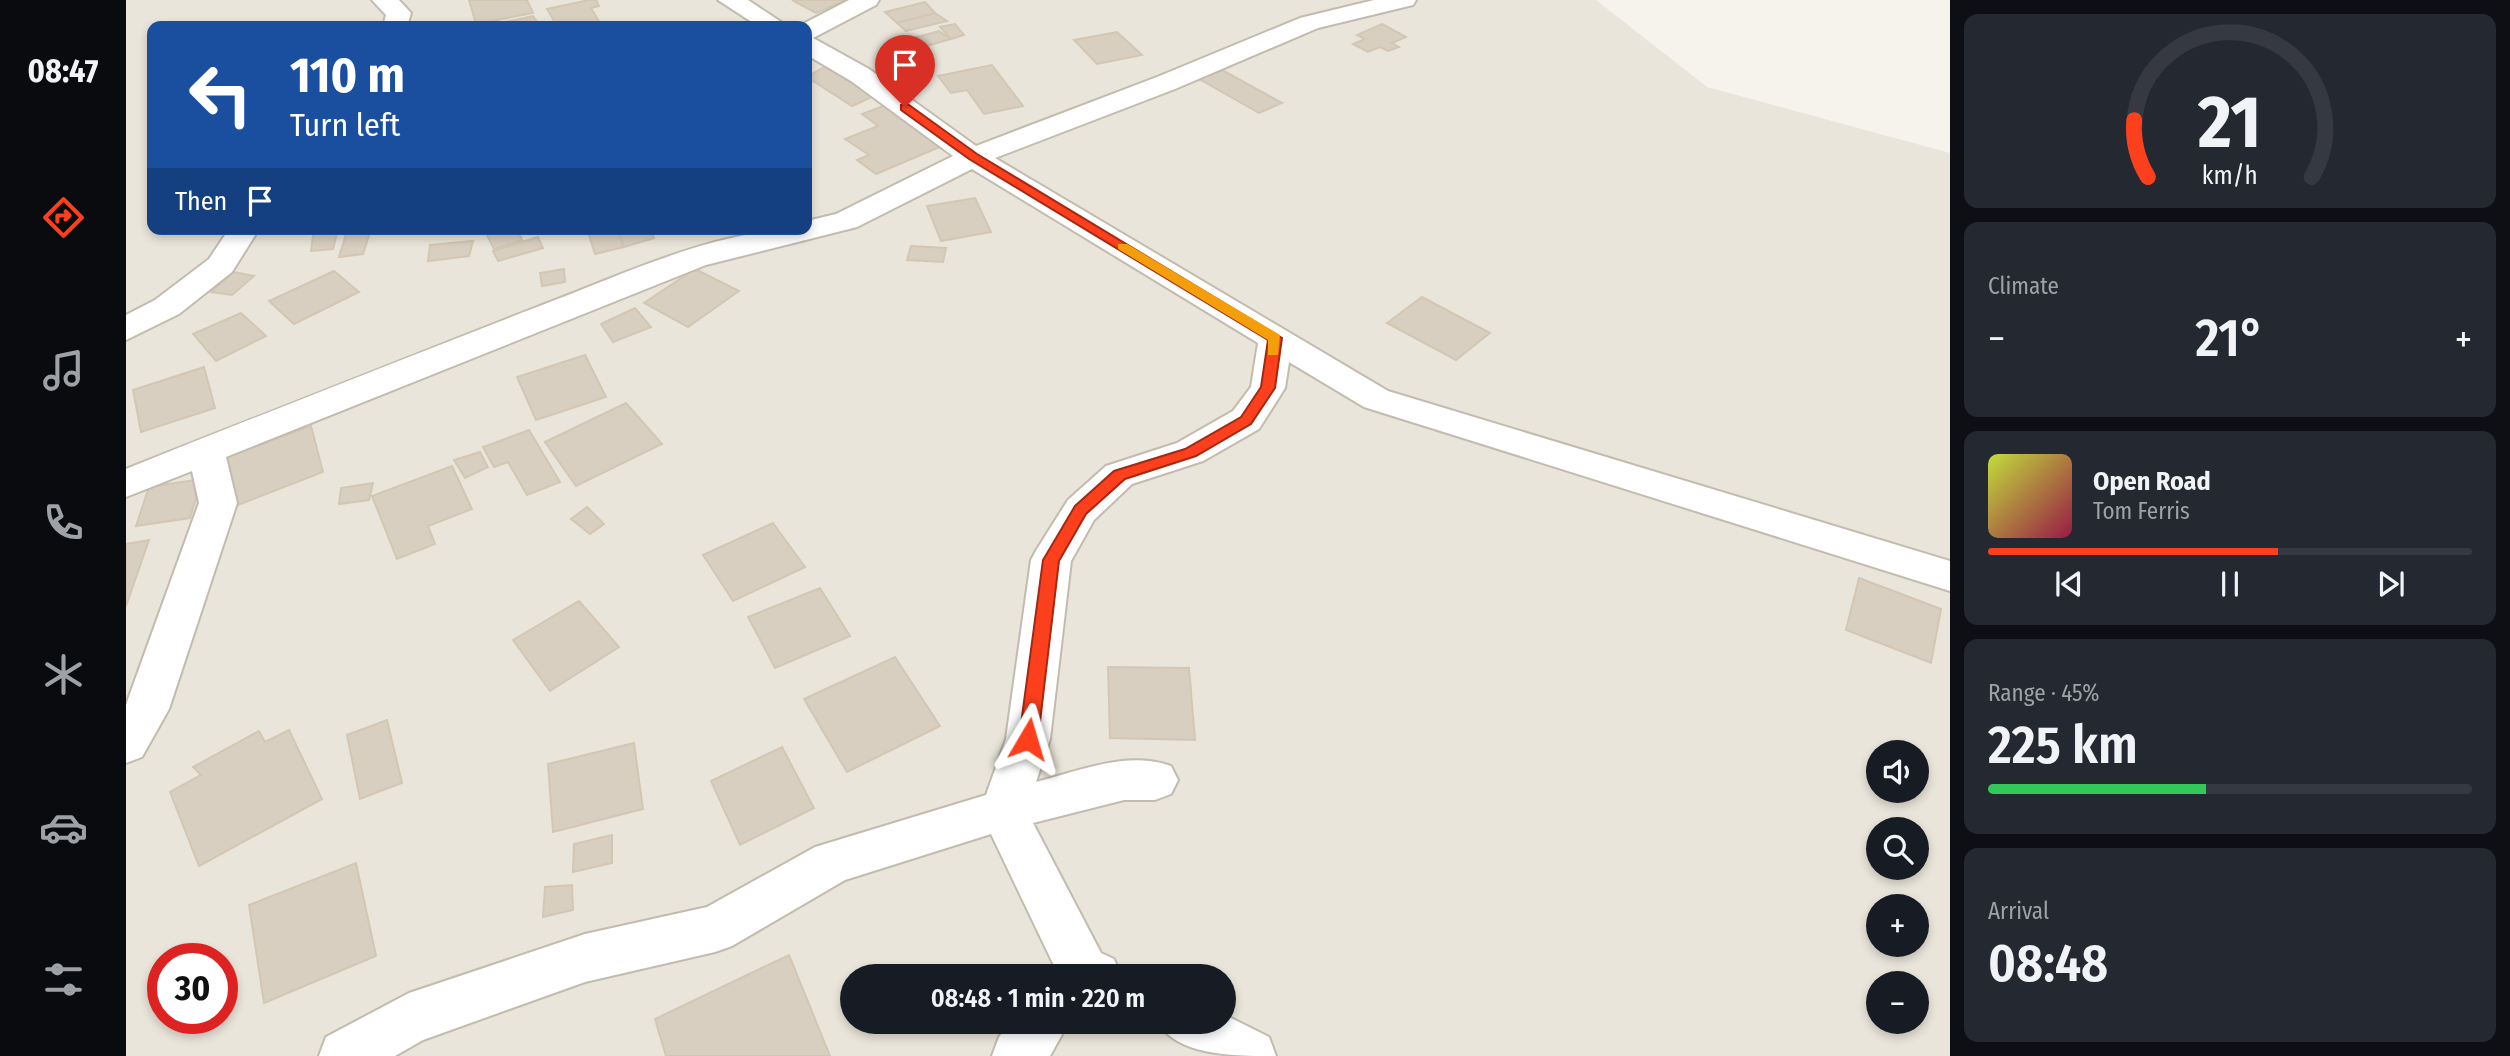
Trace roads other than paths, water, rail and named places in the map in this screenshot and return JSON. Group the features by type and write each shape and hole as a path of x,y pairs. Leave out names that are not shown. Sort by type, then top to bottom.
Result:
{"street":[{"path":"384,0 399,13 397,21"},
{"path":"730,0 766,21"},
{"path":"812,29 867,0"},
{"path":"812,229 846,221 973,157 1167,83 1309,23 1404,0"},
{"path":"812,47 860,75 973,157 1376,399 1950,576"},
{"path":"126,329 167,307 221,265 240,235"},
{"path":"126,484 372,383 695,258 789,235"},
{"path":"1080,964 1046,902 1003,810 1028,739 1051,560 1081,510 1119,475 1190,452 1246,420 1268,388 1275,338"},
{"path":"126,744 146,709 218,503 206,451"},
{"path":"345,1056 409,1019 584,958 715,929 832,862 1003,810 1124,780 1155,780"},
{"path":"1018,1056 1035,1034"},
{"path":"1208,1034 1251,1056"}]}
